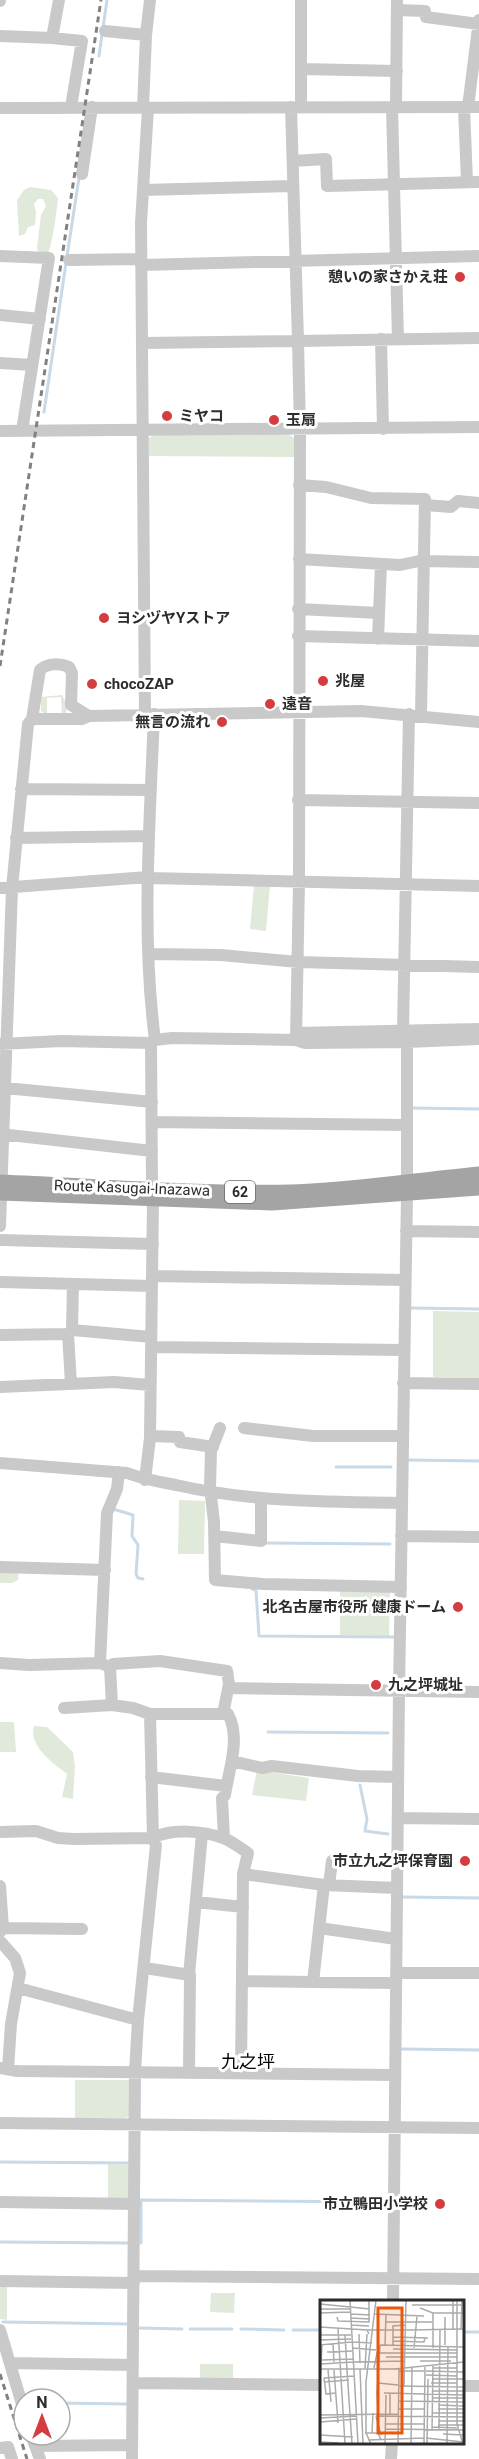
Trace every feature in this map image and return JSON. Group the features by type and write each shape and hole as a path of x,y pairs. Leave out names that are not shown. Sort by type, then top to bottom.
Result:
{"main road":[{"name":"Route Kasugai-Inazawa","path":"407,1188 479,1174"},
{"name":"Route Kasugai-Inazawa","path":"1,1188 153,1194 479,1188"}],"street":[{"path":"52,38 58,0"},
{"path":"146,1480 150,1436 153,1042 150,1003 148,877 151,790 141,262 146,35 150,0"},
{"path":"296,1036 299,882 300,430 293,161 301,69 301,0"},
{"path":"293,161 326,159 327,186 394,184 473,182 470,107 479,22 426,17 424,11 397,5 394,184 398,339"},
{"path":"105,31 146,35"},
{"path":"0,36 82,41 71,107"},
{"path":"301,69 397,71"},
{"path":"82,174 92,107"},
{"path":"0,108 470,107"},
{"path":"143,190 293,186"},
{"path":"0,256 49,258 22,431"},
{"path":"69,260 295,261 479,256"},
{"path":"0,315 40,319"},
{"path":"142,344 479,338"},
{"path":"381,339 383,429"},
{"path":"0,363 32,364"},
{"path":"0,431 479,427"},
{"path":"300,485 326,487 371,498 425,500 422,640 408,802 404,965 407,1188 393,2300"},
{"path":"425,505 451,507 458,501 479,503"},
{"path":"299,560 400,565 424,561 479,562"},
{"path":"378,639 381,564"},
{"path":"298,609 379,613"},
{"path":"298,636 479,641"},
{"path":"0,1226 6,888 16,838 28,724 32,719 40,670 44,666 62,664 69,667 72,673 72,705 66,719"},
{"path":"72,705 89,716"},
{"path":"32,719 82,719 89,716 149,714 361,711 479,722"},
{"path":"21,789 151,790"},
{"path":"298,800 479,803"},
{"path":"16,838 149,836"},
{"path":"6,888 148,877 479,886"},
{"path":"150,954 221,955 298,962 479,967"},
{"path":"405,1037 479,1029"},
{"path":"3,1043 153,1042 172,1038 296,1036 479,1039"},
{"path":"3,1087 152,1102"},
{"path":"152,1122 407,1125"},
{"path":"1,1134 152,1151"},
{"path":"406,1231 479,1232"},
{"path":"0,1240 153,1244"},
{"path":"0,1282 73,1284 152,1281 405,1280"},
{"path":"71,1384 70,1332 73,1284"},
{"path":"0,1335 70,1332 151,1342 404,1350"},
{"path":"0,1387 131,1382 150,1384"},
{"path":"403,1383 479,1384"},
{"path":"220,1428 213,1447 211,1494 215,1536 215,1580 262,1584 401,1587"},
{"path":"244,1428 313,1436 403,1436"},
{"path":"150,1436 179,1437 180,1442 213,1447"},
{"path":"0,1462 119,1472 211,1494 326,1502 402,1503"},
{"path":"112,1705 105,1665 105,1570 107,1513 117,1489 119,1472"},
{"path":"215,1536 261,1541 261,1498"},
{"path":"401,1536 479,1537"},
{"path":"0,1567 105,1570"},
{"path":"0,1662 29,1665 113,1665 145,1661 227,1671 228,1688 223,1713"},
{"path":"228,1688 479,1692"},
{"path":"64,1708 112,1705 133,1708 150,1714 228,1714 234,1725 232,1761 225,1795 222,1798 224,1838"},
{"path":"132,2459 135,2072 138,2020 156,1845 153,1838 150,1777 150,1714"},
{"path":"232,1761 262,1768 272,1766 358,1776 398,1777"},
{"path":"150,1777 226,1786"},
{"path":"398,1818 479,1819"},
{"path":"0,1832 36,1831 58,1838 74,1839 153,1838 160,1834 177,1832 202,1833 224,1838 248,1853 243,1874 241,2073"},
{"path":"189,2072 189,1975 202,1833"},
{"path":"313,1982 332,1862"},
{"path":"243,1874 327,1885 397,1888"},
{"path":"0,1886 1,1934 15,1958 20,1973 4,2069 395,2075"},
{"path":"196,1902 243,1907"},
{"path":"320,1928 396,1939"},
{"path":"1,1934 82,1929"},
{"path":"145,1968 189,1975"},
{"path":"242,1981 313,1982 479,1973"},
{"path":"18,1988 138,2020"},
{"path":"0,2123 479,2128"},
{"path":"0,2202 135,2204"},
{"path":"0,2281 479,2279"},
{"path":"0,2330 16,2387"},
{"path":"9,2363 133,2365"},
{"path":"133,2383 320,2385"},
{"path":"391,2459 392,2444"},
{"path":"72,2445 132,2445"},
{"path":"0,2448 8,2447 12,2459"}],"green space":[{"path":"30,187 51,190 58,198 47,255 38,252 37,248 41,215 46,206 43,199 38,199 34,204 35,225 28,227 25,234 19,236 17,200 24,190"},
{"path":"155,434 288,434 294,438 294,457 149,456 149,438"},
{"path":"62,695 68,707 65,714 47,715 41,711 41,697","holes":["61,697 62,714 47,714 47,698"]},
{"path":"254,885 270,885 266,931 250,929"},
{"path":"433,1311 479,1312 479,1378 433,1377"},
{"path":"179,1500 205,1501 204,1554 178,1554"},
{"path":"0,1569 19,1570 18,1580 12,1583 0,1583"},
{"path":"340,1591 390,1592 389,1636 340,1635"},
{"path":"0,1722 14,1722 16,1752 0,1752"},
{"path":"34,1726 47,1727 73,1752 75,1766 73,1799 62,1797 67,1774 49,1760 38,1747 33,1733"},
{"path":"257,1770 309,1778 306,1801 252,1795"},
{"path":"75,2080 131,2080 130,2116 126,2118 75,2118"},
{"path":"108,2164 129,2165 127,2200 108,2199"},
{"path":"0,2284 7,2284 7,2320 0,2319"},
{"path":"211,2293 235,2293 234,2313 210,2312"},
{"path":"200,2364 233,2364 233,2380 200,2380"}],"waterway":[{"path":"103,28 107,0"},
{"path":"99,56 102,34"},
{"path":"67,256 79,178"},
{"path":"44,412 66,263"},
{"path":"411,1108 479,1109"},
{"path":"411,1308 479,1309"},
{"path":"409,1460 479,1461"},
{"path":"336,1467 391,1467"},
{"path":"113,1509 133,1515 132,1536 138,1545 136,1574 138,1578 143,1579"},
{"path":"266,1543 390,1544"},
{"path":"252,1589 256,1590 259,1636 394,1637"},
{"path":"268,1732 388,1733"},
{"path":"360,1785 367,1819 365,1831 388,1834"},
{"path":"403,1897 479,1898"},
{"path":"402,2049 479,2050"},
{"path":"0,2162 129,2163"},
{"path":"141,2243 141,2200 388,2202"},
{"path":"0,2242 128,2243"},
{"path":"3,2322 129,2324"},
{"path":"139,2328 182,2329"},
{"path":"190,2329 232,2329"},
{"path":"241,2329 284,2330"},
{"path":"293,2330 320,2330"},
{"path":"464,2332 479,2332"},
{"path":"72,2403 126,2404"}],"railway":[{"path":"0,666 101,0"},
{"path":"0,2374 27,2459"}],"place":[{"name":"憩いの家さかえ荘","path":"460,277"},
{"name":"ミヤコ","path":"167,416"},
{"name":"玉扇","path":"274,420"},
{"name":"ヨシヅヤYストア","path":"104,618"},
{"name":"兆屋","path":"323,681"},
{"name":"chocoZAP","path":"92,684"},
{"name":"遠音","path":"270,704"},
{"name":"無言の流れ","path":"222,722"},
{"name":"北名古屋市役所 健康ドーム","path":"458,1607"},
{"name":"九之坪城址","path":"376,1685"},
{"name":"市立九之坪保育園","path":"465,1861"},
{"name":"市立鴨田小学校","path":"440,2204"}],"district":[{"name":"九之坪","path":"248,2061"}]}
